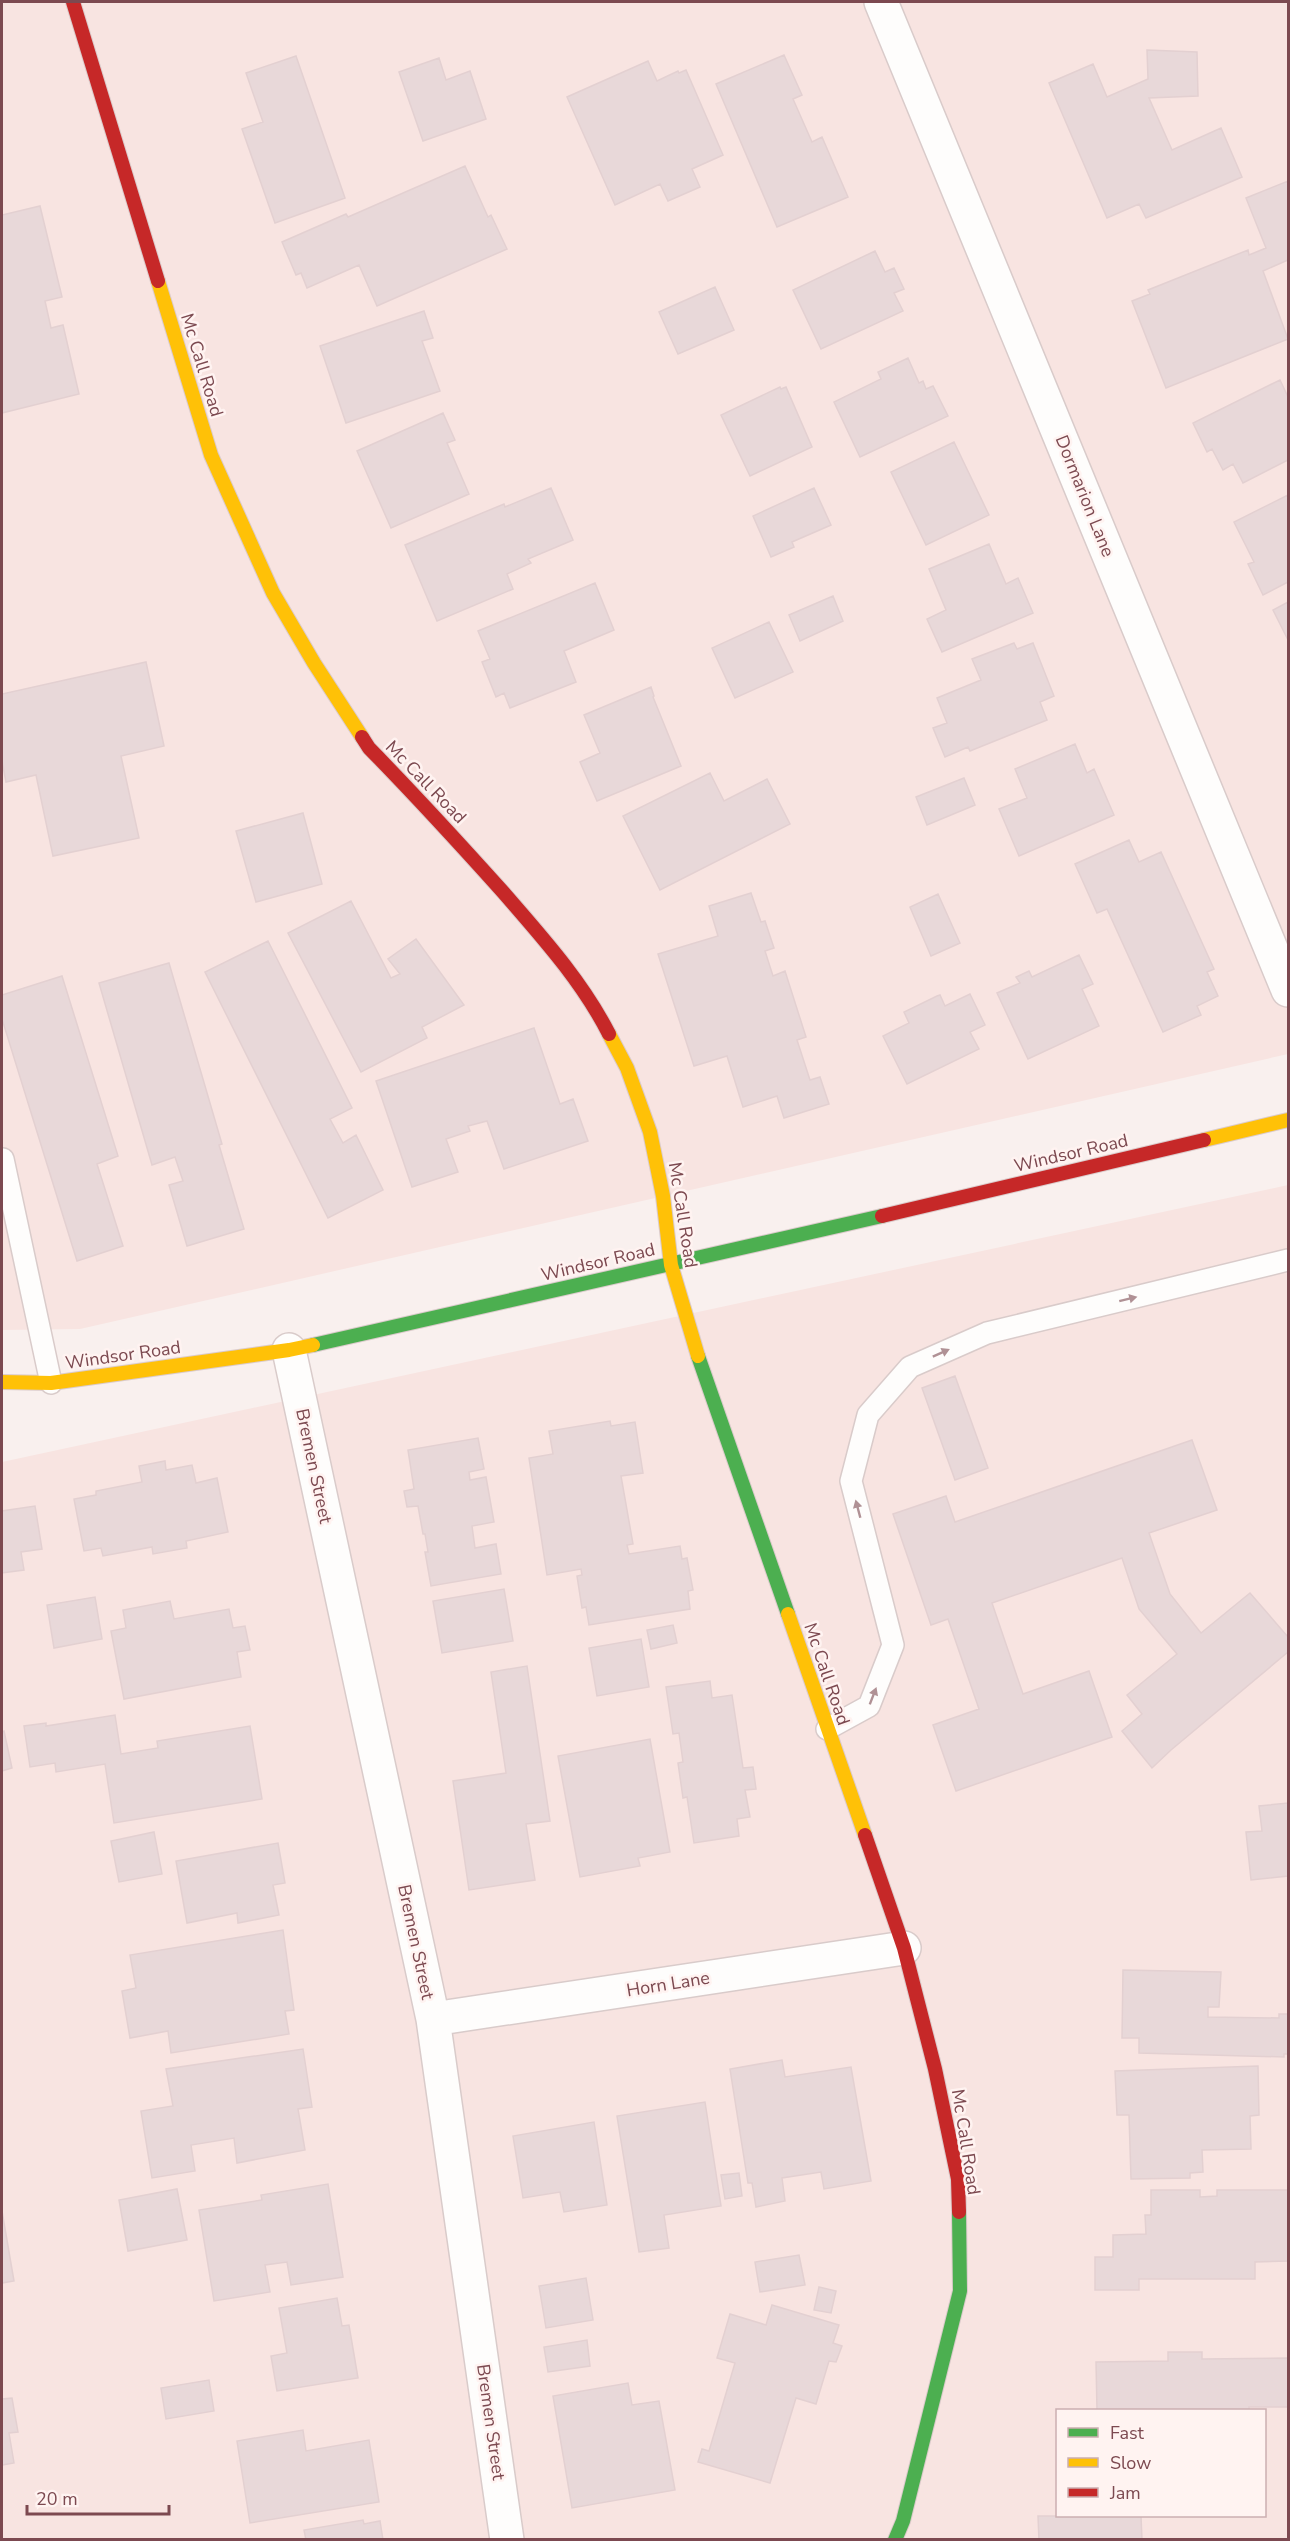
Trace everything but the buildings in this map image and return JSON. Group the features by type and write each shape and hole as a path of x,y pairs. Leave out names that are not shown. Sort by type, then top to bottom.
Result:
{"street":[{"name":"Mc Call Road","path":"73,2 211,455 273,593 314,663 369,748 441,822 556,952 600,1016 627,1068 650,1132 663,1196 671,1265 686,1322 904,1948 935,2069 958,2179 960,2291 903,2521 895,2540"},
{"name":"Dormarion Lane","path":"881,2 1288,990"},
{"name":"Windsor Road","path":"2,1382 51,1383 289,1350 671,1265 1288,1120"},
{"name":"Bremen Street","path":"289,1350 433,2019 507,2540"},
{"name":"Windsor Road","path":"11,1397 51,1383"},
{"name":"Horn Lane","path":"433,2019 904,1948"}],"lane":[{"path":"3,1159 51,1383"},
{"path":"827,1728 869,1706 893,1645 851,1481 868,1415 910,1367 987,1333 1288,1260"}],"shaded area":[{"path":"2,2 1288,2 1288,1054 80,1329 2,1330"},
{"path":"1288,1185 1288,2539 2,2539 2,1462"}],"traffic: fast":[{"path":"313,1345 882,1216"},
{"path":"698,1356 788,1614"},
{"path":"895,2540 903,2521 960,2291 959,2212"}],"traffic: slow":[{"path":"158,281 211,455 273,593 314,663 362,737"},
{"path":"609,1034 627,1068 650,1132 663,1196 671,1265 698,1356"},
{"path":"1204,1140 1288,1120"},
{"path":"2,1382 51,1383 313,1345"},
{"path":"788,1614 865,1835"}],"traffic: jam":[{"path":"73,2 158,281"},
{"path":"362,737 369,748 470,855 547,943 587,996 609,1034"},
{"path":"882,1216 1204,1140"},
{"path":"865,1835 904,1948 935,2069 958,2179 959,2212"}]}
